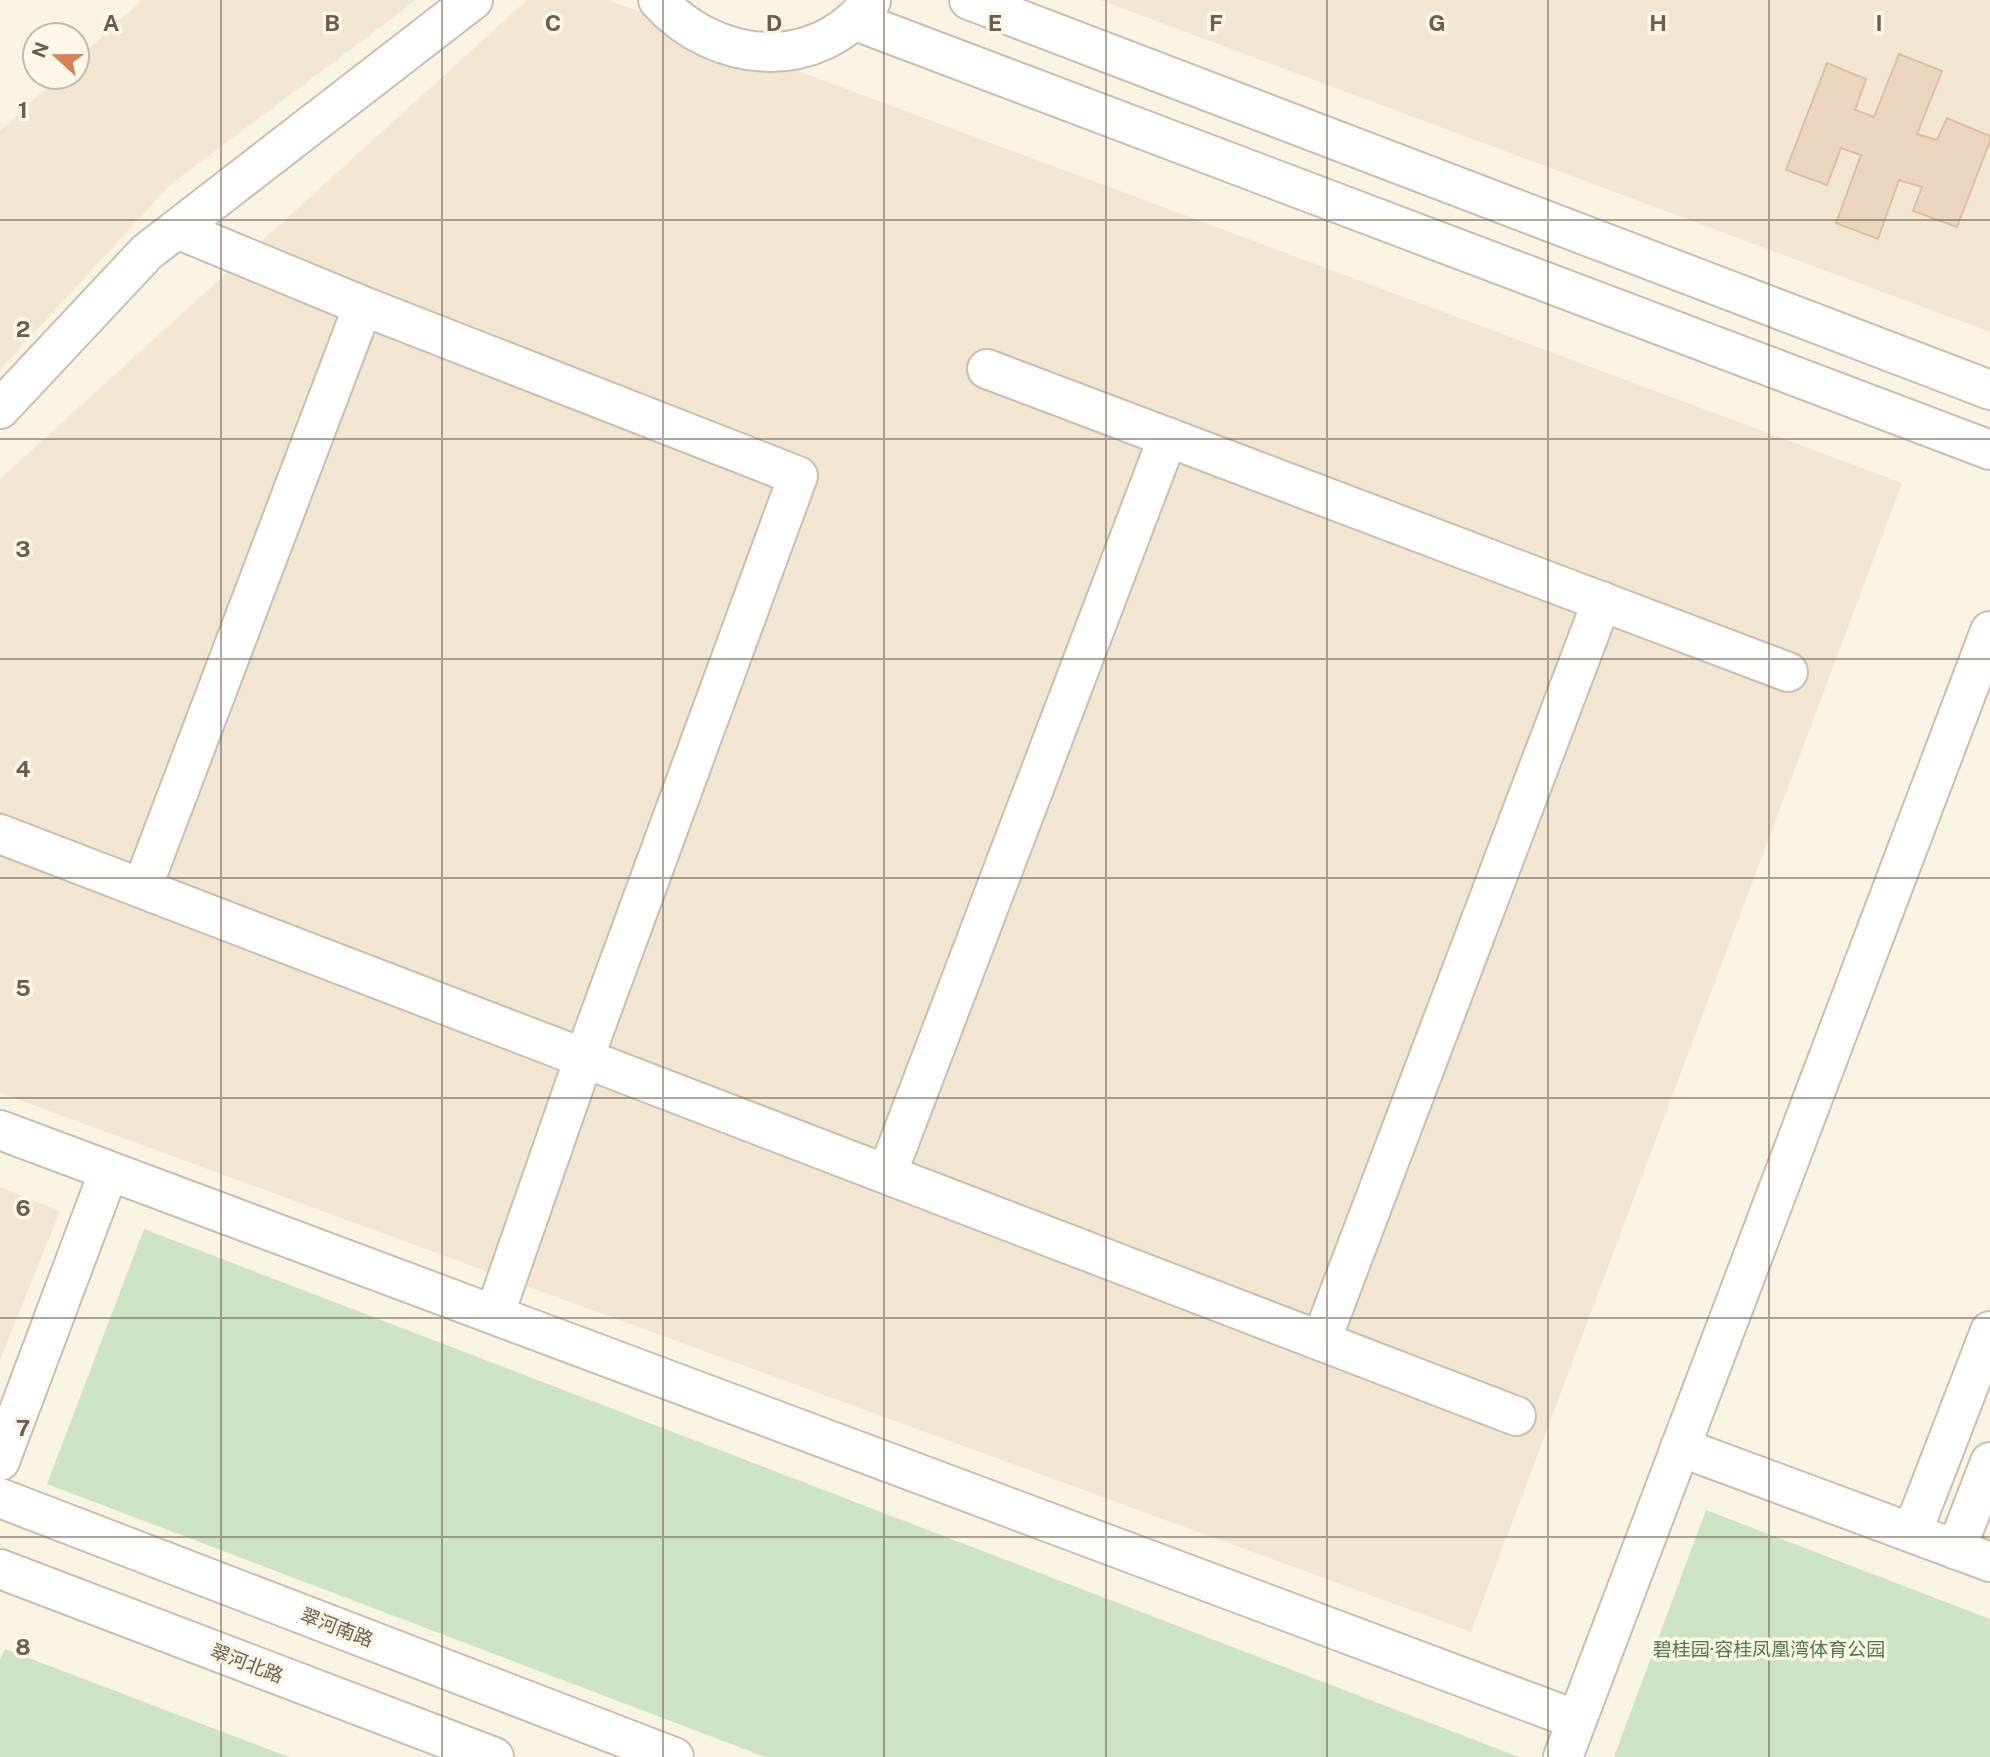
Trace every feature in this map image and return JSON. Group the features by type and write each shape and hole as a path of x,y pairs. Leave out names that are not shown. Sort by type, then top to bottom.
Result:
{"street":[{"path":"0,410 147,251 473,0"},
{"path":"658,0 691,31 732,49 775,53 818,44 864,11 1990,450"},
{"path":"969,0 1990,390"},
{"path":"177,229 363,306 798,475 584,1058 495,1313"},
{"path":"142,888 363,306"},
{"path":"986,369 1788,672"},
{"path":"887,1174 1168,437"},
{"path":"1321,1341 1602,601"},
{"path":"1563,1757 1990,631"},
{"path":"0,834 1516,1416"},
{"path":"0,1130 1577,1720"},
{"path":"0,1461 109,1171"},
{"path":"1912,1533 1990,1331"},
{"path":"1680,1447 1973,1556 1990,1462"},
{"name":"翠河南路","path":"0,1497 674,1757"},
{"name":"翠河北路","path":"0,1569 494,1757"}],"shaded area":[{"path":"142,0 416,0 170,185 0,370 0,131 43,91 91,91 91,47"},
{"path":"527,0 608,0 1902,483 1471,1632 0,1093 0,479"},
{"path":"1100,0 1990,0 1990,332"},
{"path":"0,1187 60,1211 0,1360"}],"green space":[{"path":"144,1229 1519,1757 765,1757 47,1484"},
{"name":"碧桂园·容桂凤凰湾体育公园","path":"1706,1510 1990,1619 1990,1757 1614,1757"},
{"path":"5,1649 289,1757 0,1757 0,1660"}],"building":[{"path":"1899,54 1942,71 1917,134 1937,140 1947,118 1990,136 1990,141 1957,227 1913,211 1922,187 1899,180 1878,239 1836,223 1861,155 1841,148 1827,185 1786,170 1827,63 1866,79 1855,110 1874,117"}]}
